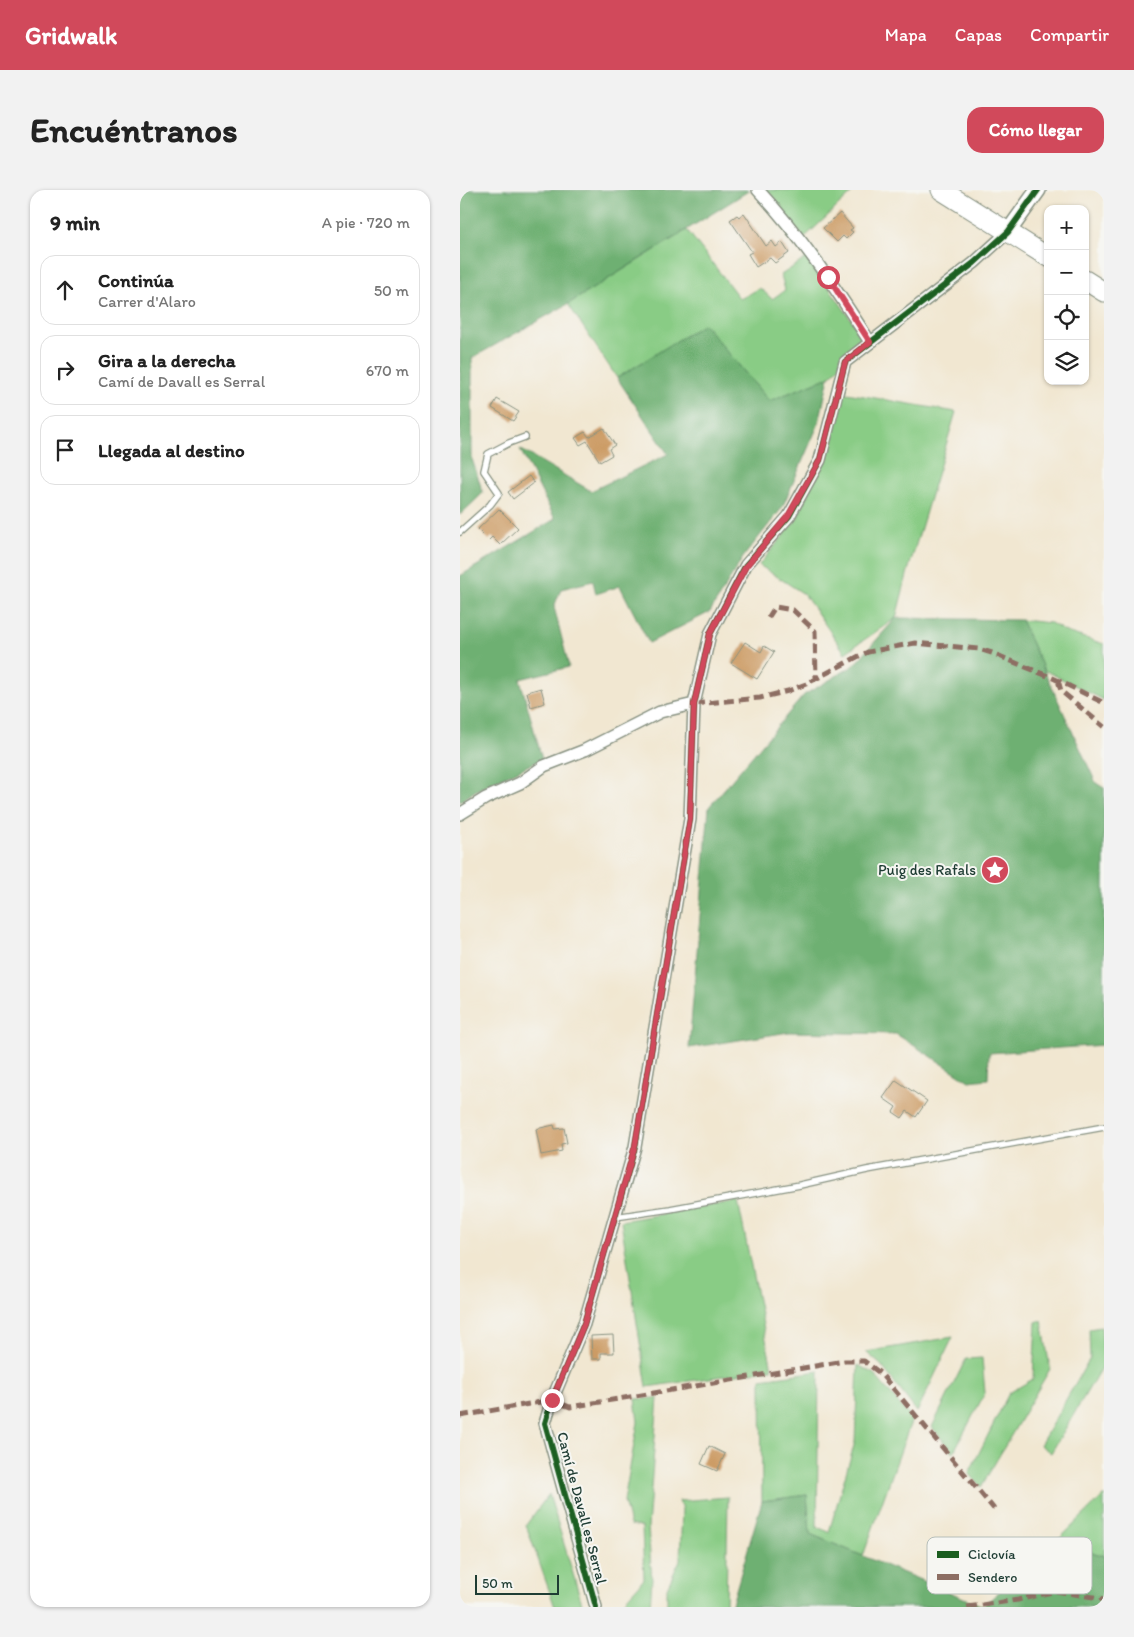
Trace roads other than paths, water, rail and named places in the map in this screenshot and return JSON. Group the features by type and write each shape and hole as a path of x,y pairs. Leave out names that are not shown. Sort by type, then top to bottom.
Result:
{"main road":[{"path":"941,190 1044,254"},
{"path":"1089,283 1104,292"}],"street":[{"path":"758,190 828,277 870,342"},
{"path":"1008,232 1038,190"},
{"name":"Camí de Davall es Serral","path":"596,1607 546,1423 552,1400 584,1324 635,1146 690,819 694,704 710,634 746,566 788,516 820,460 845,362 974,263 1008,232"},
{"path":"460,814 486,798 520,783 544,766 585,750 660,712 694,704"}],"lane":[{"path":"460,532 490,505 499,493 484,471 488,454 509,443 525,438"},
{"path":"615,1217 670,1209 800,1185 867,1170 1104,1127"}],"place":[{"name":"Puig des Rafals","path":"995,870"}]}
